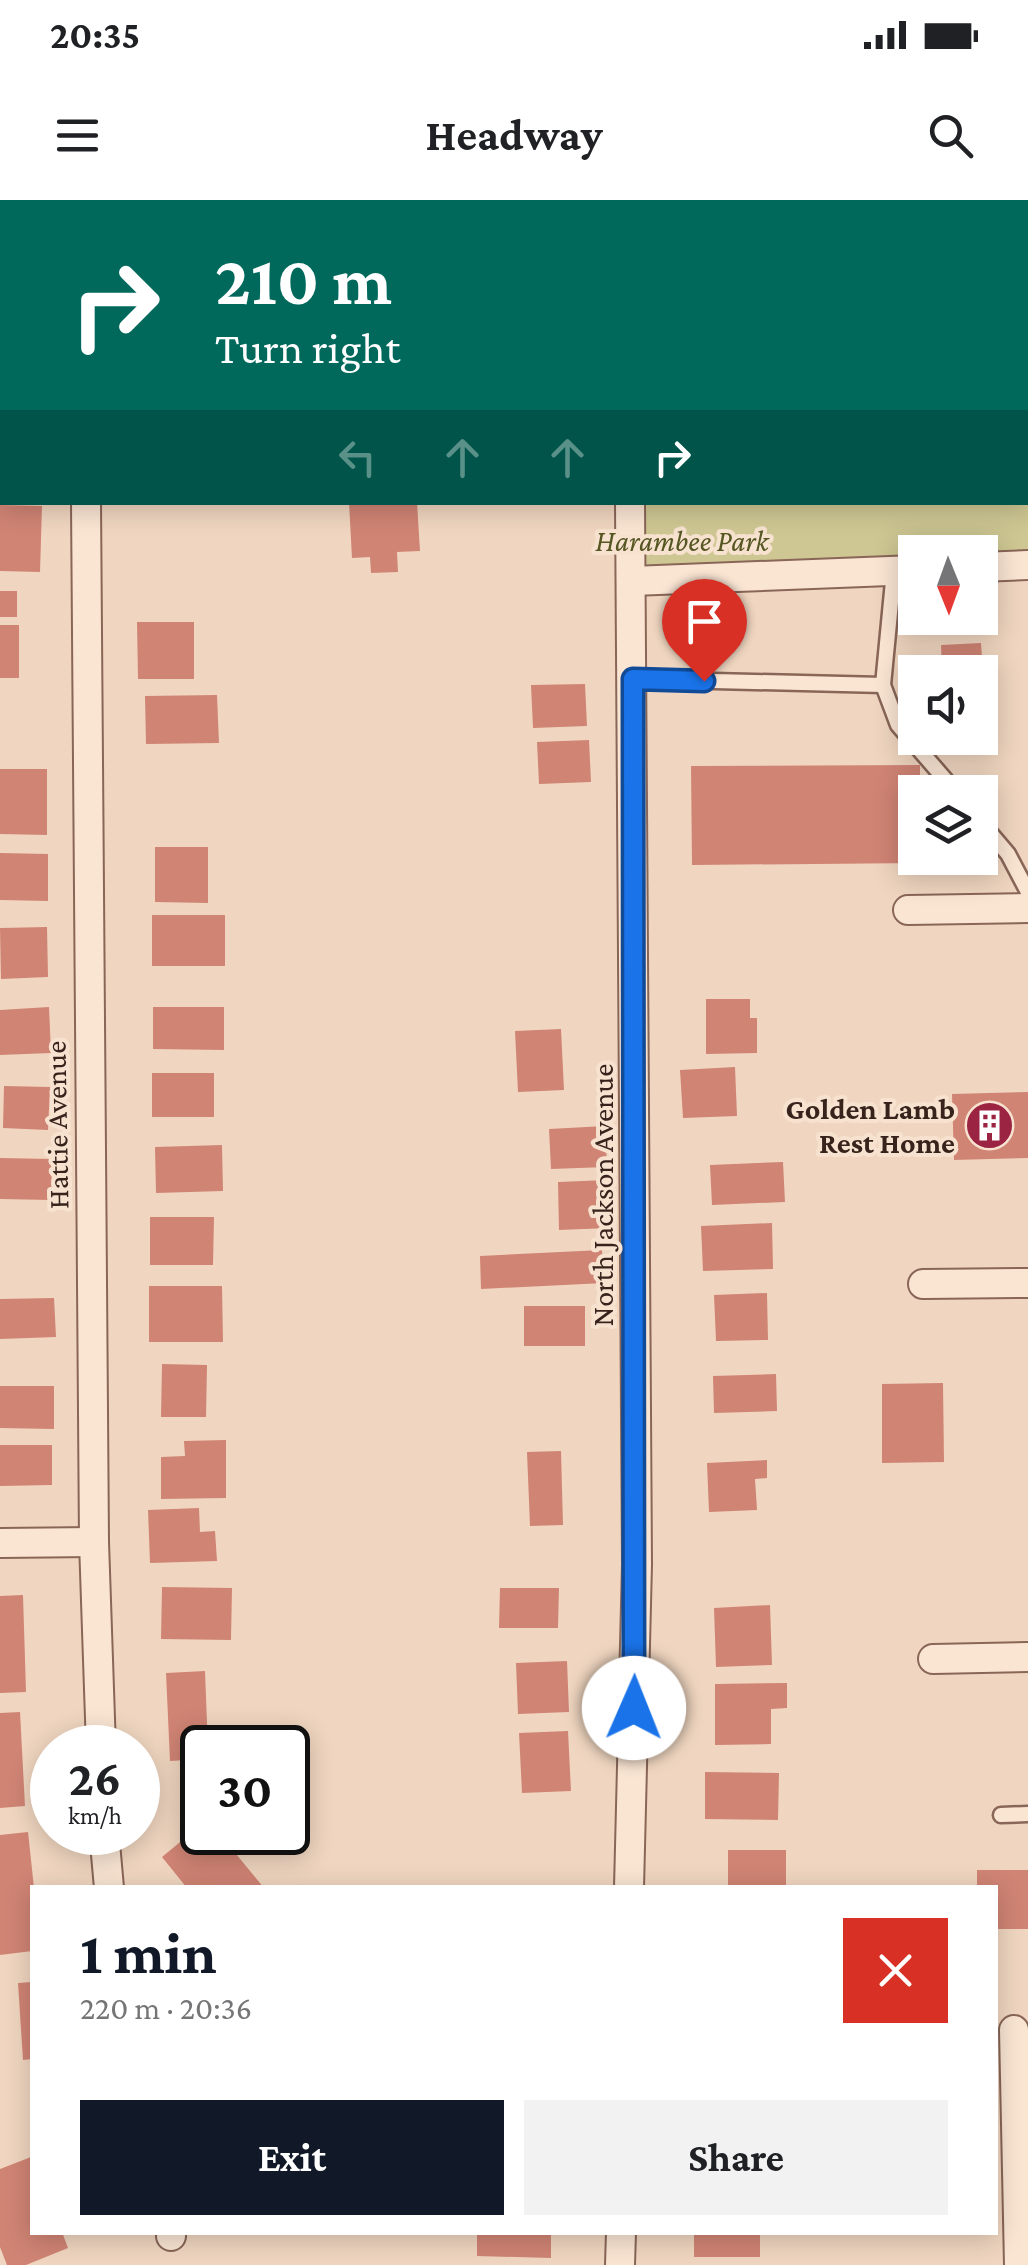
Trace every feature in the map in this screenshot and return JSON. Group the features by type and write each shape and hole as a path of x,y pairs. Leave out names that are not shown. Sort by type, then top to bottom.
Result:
{"street":[{"name":"Hattie Avenue","path":"86,505 94,1542 100,1725"},
{"name":"North Jackson Avenue","path":"630,505 637,1564 630,1885"},
{"path":"998,567 1028,566"},
{"path":"632,582 898,570"},
{"path":"908,910 1028,908"},
{"path":"923,1284 1028,1283"},
{"path":"0,1544 94,1542"},
{"path":"933,1659 1028,1657"},
{"path":"106,1855 109,1885"},
{"path":"1012,2029 1019,2265"},
{"path":"620,2235 620,2265"}],"lane":[{"path":"898,603 883,685 898,725 941,775"},
{"path":"633,679 883,685"},
{"path":"998,842 1028,892"},
{"path":"1001,1814 1028,1814"}],"green space":[{"name":"Harambee Park","path":"630,505 1028,505 1028,568 998,569 998,535 898,535 898,573 632,581"}],"building":[{"path":"0,505 42,506 40,572 0,571"},
{"path":"349,505 417,505 420,551 397,552 398,572 371,573 370,557 352,558"},
{"path":"0,591 17,591 17,617 0,617"},
{"path":"137,622 194,622 194,679 138,679"},
{"path":"0,625 19,625 19,678 0,678"},
{"path":"981,643 982,655 941,655 941,645"},
{"path":"585,684 587,726 533,728 531,685"},
{"path":"217,695 219,743 146,744 145,696"},
{"path":"589,740 591,782 539,784 537,742"},
{"path":"920,765 920,775 898,775 898,863 692,865 691,766"},
{"path":"0,769 47,769 47,835 0,834"},
{"path":"155,847 208,847 208,903 155,902"},
{"path":"0,853 48,854 48,901 0,900"},
{"path":"152,915 225,915 225,966 152,966"},
{"path":"47,927 48,977 1,979 0,928"},
{"path":"706,999 750,999 750,1018 757,1018 757,1053 706,1054"},
{"path":"49,1007 51,1053 0,1055 0,1010"},
{"path":"153,1007 224,1007 224,1050 153,1049"},
{"path":"561,1029 564,1090 518,1092 515,1031"},
{"path":"735,1067 737,1116 683,1118 680,1070"},
{"path":"152,1073 214,1073 214,1117 152,1117"},
{"path":"4,1086 50,1087 48,1130 3,1128"},
{"name":"Golden Lamb Rest Home","path":"1028,1092 1028,1158 954,1160 952,1094"},
{"path":"605,1126 607,1167 551,1169 549,1129"},
{"path":"222,1145 223,1191 156,1193 155,1147"},
{"path":"0,1158 52,1159 51,1200 0,1199"},
{"path":"783,1162 785,1202 712,1205 710,1165"},
{"path":"607,1180 609,1228 559,1230 558,1182"},
{"path":"150,1217 214,1217 213,1265 150,1265"},
{"path":"772,1223 773,1269 703,1271 701,1226"},
{"path":"602,1250 604,1283 481,1289 480,1256"},
{"path":"149,1286 222,1286 223,1342 149,1342"},
{"path":"767,1293 768,1340 716,1341 714,1295"},
{"path":"54,1298 56,1337 0,1339 0,1299"},
{"path":"524,1306 585,1306 585,1346 524,1346"},
{"path":"162,1364 207,1365 206,1417 161,1417"},
{"path":"776,1374 777,1411 714,1413 713,1376"},
{"path":"943,1383 944,1462 882,1463 882,1384"},
{"path":"0,1386 54,1386 54,1429 0,1428"},
{"path":"226,1440 226,1498 161,1499 161,1457 185,1456 184,1441"},
{"path":"0,1445 52,1445 52,1485 0,1486"},
{"path":"561,1451 563,1525 530,1526 527,1452"},
{"path":"767,1460 767,1478 755,1479 757,1510 709,1512 707,1463"},
{"path":"199,1508 200,1532 215,1531 217,1561 150,1563 148,1510"},
{"path":"162,1587 232,1588 231,1640 161,1639"},
{"path":"500,1588 559,1588 558,1628 499,1628"},
{"path":"23,1595 26,1692 0,1693 0,1596"},
{"path":"770,1605 772,1665 716,1667 714,1608"},
{"path":"567,1661 569,1712 518,1714 516,1663"},
{"path":"205,1671 207,1725 180,1725 180,1760 170,1761 166,1673"},
{"path":"787,1683 787,1708 771,1709 771,1744 715,1745 715,1684"},
{"path":"20,1712 25,1806 0,1808 0,1713"},
{"path":"568,1731 571,1791 522,1793 519,1733"},
{"path":"705,1772 779,1773 778,1820 705,1819"},
{"path":"28,1832 34,1885 30,1885 30,1951 0,1955 0,1835"},
{"path":"180,1842 180,1855 237,1855 262,1885 185,1885 162,1857"},
{"path":"728,1850 786,1850 786,1885 728,1885"},
{"path":"977,1870 1028,1870 1028,1929 998,1929 998,1885 977,1885"},
{"path":"30,1982 30,2059 23,2060 18,1983"},
{"path":"30,2157 30,2235 63,2235 68,2248 26,2265 7,2265 0,2247 0,2169"},
{"path":"477,2235 551,2235 551,2258 477,2256"},
{"path":"694,2235 760,2235 760,2257 694,2257"}],"place":[{"name":"Golden Lamb Rest Home","path":"990,1126"}],"route":[{"path":"634,1708 637,1564 633,679 704,681"}]}
